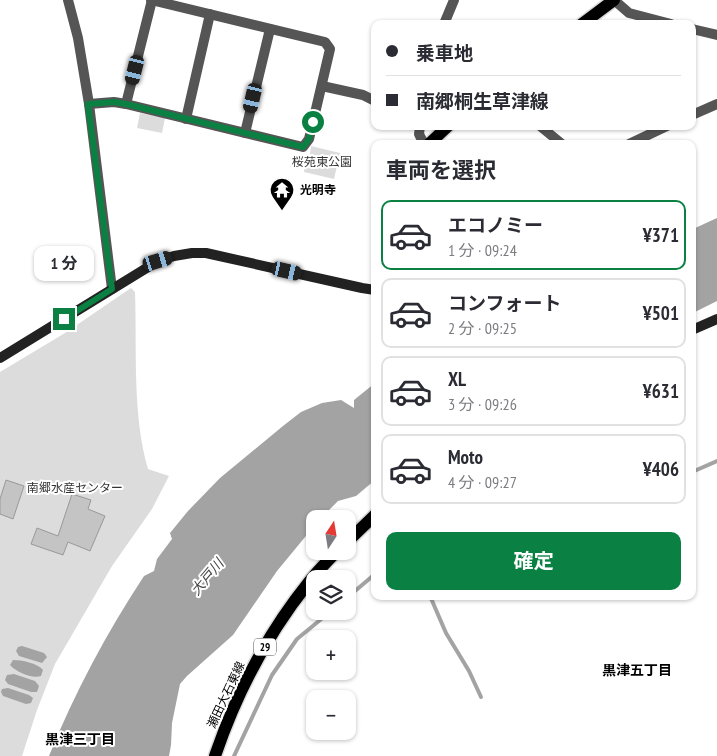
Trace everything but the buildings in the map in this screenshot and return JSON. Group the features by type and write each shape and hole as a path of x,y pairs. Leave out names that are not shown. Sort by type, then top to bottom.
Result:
{"main road":[{"path":"587,20 614,0"},
{"path":"432,140 444,130"},
{"path":"0,358 158,261 183,254 206,253 371,289"},
{"path":"696,328 717,319"},
{"path":"356,533 371,519"},
{"name":"瀬田大石東線","path":"215,756 222,734 252,669 275,629 309,581 329,560"}],"street":[{"path":"68,0 78,38 112,289"},
{"path":"88,104 114,102 126,104 303,147 309,139 330,50 325,42 151,0 126,104"},
{"path":"446,20 454,0"},
{"path":"614,0 629,13 656,20"},
{"path":"186,118 210,14"},
{"path":"245,133 270,29"},
{"path":"696,30 717,35"},
{"path":"322,86 363,95 371,99"},
{"path":"696,113 717,104"},
{"path":"545,130 557,140"},
{"path":"635,140 649,131"}],"green space":[{"path":"140,113 165,118 162,133 137,128"},
{"name":"桜苑東公園","path":"311,146 340,153 334,179 304,172 305,161 309,161"},
{"name":"南郷水産センター","path":"131,288 135,292 137,404 143,448 148,469 169,476 152,509 112,566 55,664 22,756 0,756 0,372 65,333"}],"water":[{"path":"717,218 717,301 696,312 696,228"},
{"name":"大戸川","path":"371,386 371,483 356,496 338,501 329,510 306,510 306,536 277,571 233,635 180,684 172,723 169,756 49,756 80,686 104,642 144,576 154,571 157,559 172,539 170,533 188,511 220,478 301,412 322,403 341,400 354,408 354,400"},
{"path":"22,646 44,653 47,657 42,663 19,656 16,651 18,647"},
{"path":"13,660 37,665 43,670 41,676 29,676 16,670 10,665"},
{"path":"14,674 35,681 39,686 37,692 31,692 8,684 5,680 7,675"},
{"path":"8,688 29,695 33,698 31,703 26,704 3,696 2,689"}],"waterway":[{"path":"696,470 717,461"},
{"path":"356,590 371,577"},
{"path":"432,600 446,633 469,671 481,697"},
{"path":"234,756 272,675 297,639 320,620"}],"place":[{"name":"光明寺","path":"282,211"}],"district":[{"name":"黒津五丁目","path":"637,670"},
{"name":"黒津三丁目","path":"80,739"}],"route":[{"path":"64,319 112,289 88,104 114,102 126,104 303,147 309,139 313,122"}]}
